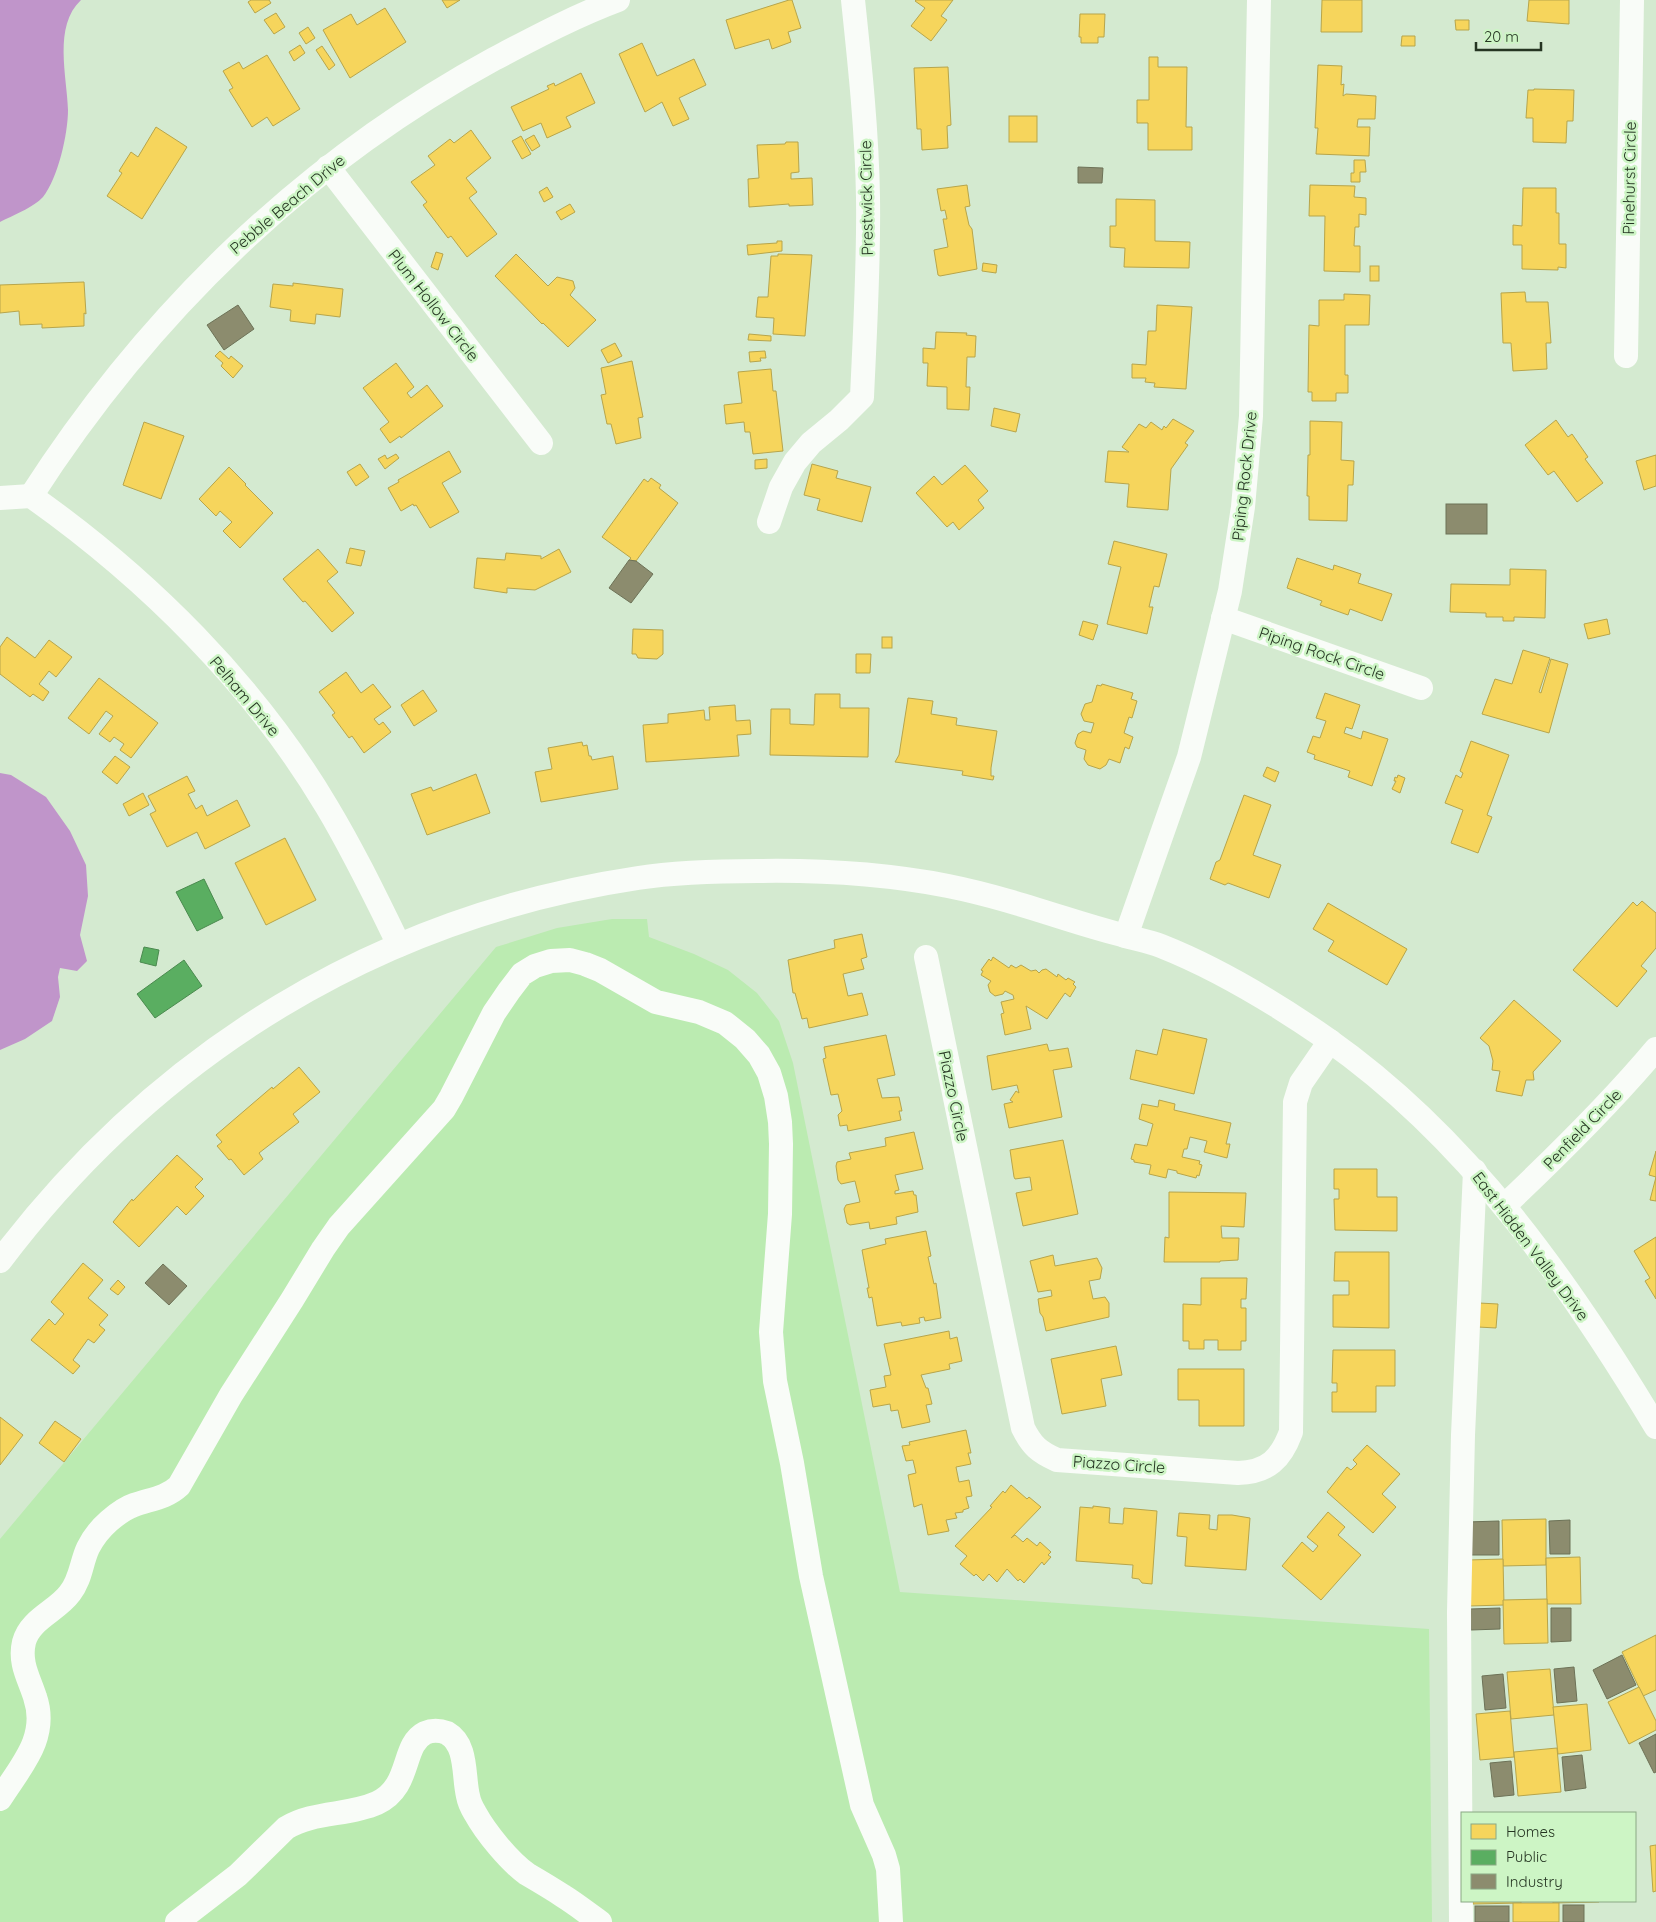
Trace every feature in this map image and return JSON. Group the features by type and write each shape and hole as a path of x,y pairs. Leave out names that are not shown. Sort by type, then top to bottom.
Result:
{"street":[{"name":"Pebble Beach Drive","path":"31,496 96,402 145,341 202,279 250,234 328,167 396,118 462,77 532,39 618,0"},
{"name":"Prestwick Circle","path":"769,522 781,487 794,462 811,443 839,420 862,397 867,293 868,197 862,93 853,0"},
{"name":"Piping Rock Drive","path":"1126,936 1189,757 1230,591 1243,507 1251,416 1259,0"},
{"name":"Pinehurst Circle","path":"1626,356 1632,0"},
{"name":"Plum Hollow Circle","path":"328,167 541,443"},
{"path":"0,498 31,496"},
{"name":"Pelham Drive","path":"31,496 65,520 126,570 184,625 238,683 281,739 326,805 365,873 399,945"},
{"name":"Piping Rock Circle","path":"1223,618 1421,688"},
{"name":"East Hidden Valley Drive","path":"0,1261 60,1188 108,1138 162,1089 224,1042 275,1009 333,976 399,945 502,906 588,886 643,877 718,872 800,870 873,876 946,886 1011,901 1157,944 1217,972 1272,1003 1330,1041 1376,1077 1425,1120 1475,1171 1562,1282 1614,1357 1656,1427"},
{"name":"Piazzo Circle","path":"926,956 1023,1428 1030,1442 1042,1453 1057,1460 1248,1473 1262,1469 1276,1460 1285,1448 1290,1432 1295,1102 1301,1083 1330,1041"},
{"path":"0,1799 31,1752 38,1736 39,1710 24,1670 22,1657 25,1640 31,1629 42,1617 67,1598 74,1589 88,1548 95,1536 108,1521 133,1505 170,1494 179,1486 231,1395 292,1300 322,1249 339,1226 444,1109 452,1097 494,1013 522,974 535,966 552,960 570,960 600,970 656,1002 699,1012 725,1023 746,1038 759,1055 769,1073 776,1096 781,1144 780,1214 771,1332 774,1381 792,1463 811,1576 862,1805 884,1855 888,1869 891,1922"},
{"name":"Penfield Circle","path":"1504,1206 1572,1142 1631,1079 1656,1049"},
{"path":"1460,1922 1459,1612 1463,1435 1475,1171"},
{"path":"177,1922 238,1875 286,1828 296,1822 362,1808 378,1802 391,1794 400,1783 411,1750 417,1739 433,1730 442,1731 451,1736 457,1743 462,1756 470,1805 481,1823 514,1862 526,1873 565,1897 600,1922"}],"green space":[{"path":"612,919 647,919 649,937 694,954 728,970 757,993 779,1021 793,1063 900,1592 1429,1629 1432,1922 0,1922 0,1539 496,947 557,928"}],"shaded area":[{"path":"0,0 81,0 72,11 64,37 68,120 58,167 48,189 39,201 0,222"},
{"path":"0,773 11,775 46,797 70,831 86,865 88,896 80,935 87,961 77,971 60,968 58,977 60,997 52,1021 25,1039 0,1050"}],"building: Homes":[{"path":"251,0 269,0 271,3 255,13 248,2"},
{"path":"442,0 460,0 447,8"},
{"path":"792,0 801,28 788,32 791,42 772,49 769,39 735,49 726,20"},
{"path":"916,0 953,0 941,16 947,20 931,41 911,26 925,8"},
{"path":"1322,0 1362,0 1362,32 1321,32"},
{"path":"1529,0 1569,0 1569,24 1527,21"},
{"path":"385,8 406,42 350,78 323,30 351,14 357,25"},
{"path":"276,13 285,27 274,34 264,20"},
{"path":"1080,14 1105,14 1104,37 1098,37 1098,43 1081,43 1081,37 1079,37"},
{"path":"1455,20 1469,20 1469,30 1456,30"},
{"path":"308,27 315,38 306,44 299,33"},
{"path":"1402,36 1415,36 1415,46 1401,46"},
{"path":"642,43 657,76 694,59 706,85 679,98 689,119 673,126 662,102 645,112 619,54"},
{"path":"300,45 305,53 294,61 289,52"},
{"path":"322,46 335,65 329,70 316,50"},
{"path":"267,55 300,109 273,126 267,117 252,127 229,90 233,88 223,71 239,62 243,69"},
{"path":"1149,57 1158,57 1158,67 1187,67 1186,127 1192,127 1192,150 1148,150 1148,123 1137,123 1137,100 1149,100"},
{"path":"1318,65 1342,66 1341,85 1344,84 1343,96 1346,94 1376,96 1375,119 1358,119 1357,127 1370,127 1369,156 1316,154 1318,128 1315,128"},
{"path":"948,67 951,125 947,126 948,148 922,150 921,129 917,129 914,68"},
{"path":"581,73 595,103 566,117 571,127 547,138 541,123 523,131 511,107 549,89 547,86 554,83 555,86"},
{"path":"1528,90 1574,90 1573,121 1567,121 1566,143 1533,142 1533,118 1526,118"},
{"path":"1009,116 1037,116 1037,142 1009,142"},
{"path":"156,127 187,147 142,219 107,196 122,173 119,171 131,152 138,157"},
{"path":"471,130 491,158 466,178 477,192 469,198 497,234 467,257 451,236 448,238 423,205 427,202 411,182 435,165 428,156 450,139 454,143"},
{"path":"534,135 540,146 532,151 525,140"},
{"path":"521,136 531,154 522,159 512,141"},
{"path":"786,142 798,142 799,172 791,173 791,179 812,178 813,205 789,206 789,204 749,207 748,179 759,178 757,145 785,144"},
{"path":"1354,160 1365,160 1366,172 1360,172 1360,182 1351,182 1351,173 1354,173"},
{"path":"967,185 970,206 965,207 969,225 972,229 977,269 940,276 938,275 934,250 948,247 943,219 947,219 945,210 941,211 937,189"},
{"path":"1310,185 1355,186 1354,197 1366,198 1366,215 1359,214 1359,227 1355,227 1354,246 1360,246 1360,272 1324,271 1325,216 1309,216"},
{"path":"547,187 553,197 544,202 539,192"},
{"path":"1523,188 1556,188 1556,213 1559,213 1559,244 1566,244 1566,268 1558,267 1558,270 1522,269 1522,245 1513,245 1513,225 1522,226"},
{"path":"1116,199 1155,200 1155,241 1190,242 1189,268 1124,267 1125,248 1110,247 1110,226 1116,226"},
{"path":"570,204 575,212 561,220 556,212"},
{"path":"777,241 782,241 782,251 748,255 747,245 777,243"},
{"path":"436,252 443,254 438,270 431,267"},
{"path":"516,254 548,286 557,277 573,281 575,288 570,295 596,320 568,347 542,324 495,276"},
{"path":"778,254 812,255 805,336 773,334 774,318 756,317 758,297 768,297 771,256 778,256"},
{"path":"983,263 997,265 996,273 982,271"},
{"path":"1370,266 1379,266 1379,281 1370,281"},
{"path":"84,282 86,314 84,313 84,326 42,328 42,324 20,325 19,311 0,313 0,285"},
{"path":"293,283 343,289 340,317 316,314 315,324 290,321 291,310 270,307 273,284 293,286"},
{"path":"1525,292 1526,302 1548,302 1551,343 1546,343 1547,369 1513,371 1511,343 1503,343 1501,293"},
{"path":"1344,294 1370,295 1369,325 1345,325 1345,375 1348,375 1348,393 1336,393 1336,401 1312,401 1312,392 1308,392 1309,325 1319,326 1319,300 1344,300"},
{"path":"1157,305 1192,307 1186,389 1154,387 1155,383 1145,382 1146,378 1132,378 1132,364 1146,365 1148,331 1156,331"},
{"path":"936,332 967,333 966,335 976,336 975,357 967,357 966,387 970,387 969,410 947,409 947,387 927,386 928,363 923,363 923,348 935,349"},
{"path":"749,334 771,336 771,341 748,340"},
{"path":"615,343 622,356 608,363 601,350"},
{"path":"220,351 229,359 231,356 243,366 233,378 221,366 223,363 215,356"},
{"path":"765,351 766,358 760,358 761,361 750,362 749,352"},
{"path":"632,361 643,417 638,418 641,438 616,444 611,424 607,424 601,395 606,394 601,368"},
{"path":"396,363 414,387 407,393 411,398 427,385 443,406 401,438 400,436 390,443 380,429 389,422 363,388"},
{"path":"771,369 773,391 776,391 783,451 753,454 750,432 745,432 744,422 726,424 724,405 742,403 738,372"},
{"path":"994,408 1020,414 1016,432 991,426"},
{"path":"1173,419 1194,431 1185,443 1188,445 1171,469 1168,510 1127,507 1129,484 1105,482 1108,451 1129,452 1122,447 1139,424 1146,428 1151,422 1162,430"},
{"path":"1556,420 1568,437 1572,434 1588,457 1585,459 1603,483 1577,502 1554,471 1548,475 1525,445"},
{"path":"1310,421 1342,422 1341,460 1354,461 1353,485 1348,485 1347,521 1309,520 1309,496 1307,496"},
{"path":"144,422 184,436 161,499 123,485"},
{"path":"449,451 461,472 442,483 459,512 430,528 416,505 414,506 413,504 401,511 388,488 399,482 398,480"},
{"path":"396,454 399,458 385,469 378,459 385,455 387,459"},
{"path":"1656,455 1656,486 1644,490 1636,461"},
{"path":"767,459 767,468 755,469 755,460"},
{"path":"360,464 369,477 356,486 347,472"},
{"path":"812,464 838,471 836,478 871,487 862,522 817,510 820,499 804,495"},
{"path":"965,465 988,491 978,500 984,508 959,530 953,522 947,527 916,493 934,476 942,485"},
{"path":"229,467 273,513 240,548 223,531 232,522 220,511 216,516 199,499"},
{"path":"651,478 661,485 659,488 678,503 636,561 629,560 631,558 602,537 644,479 648,482"},
{"path":"1114,541 1167,554 1159,587 1154,586 1149,607 1153,607 1147,634 1107,624 1121,567 1108,564"},
{"path":"350,548 365,551 361,566 346,563"},
{"path":"318,549 338,572 327,581 354,613 332,632 283,579"},
{"path":"559,549 571,572 535,590 507,588 507,593 474,588 477,558 505,560 506,553 541,556 541,559"},
{"path":"1297,558 1333,570 1334,565 1361,574 1358,583 1392,594 1382,621 1350,609 1348,615 1320,605 1322,601 1287,588"},
{"path":"1510,569 1546,570 1545,618 1514,617 1514,621 1503,621 1503,617 1486,617 1486,613 1450,612 1451,584 1510,585"},
{"path":"1607,619 1610,634 1588,639 1584,624"},
{"path":"1083,621 1098,625 1093,640 1079,635"},
{"path":"633,629 663,630 663,654 657,659 638,658 636,654 632,654"},
{"path":"7,637 35,658 49,640 72,657 56,677 49,671 39,684 49,692 43,701 33,694 30,697 0,674 0,647"},
{"path":"882,637 892,637 892,648 882,648"},
{"path":"1523,650 1550,658 1539,692 1541,693 1551,659 1568,664 1549,733 1482,714 1495,679 1512,684"},
{"path":"856,654 871,654 870,673 856,673"},
{"path":"346,672 361,693 373,684 391,707 374,719 379,725 383,722 391,732 364,753 352,736 349,738 332,715 335,713 319,692"},
{"path":"99,678 158,723 131,758 120,750 124,744 114,737 110,742 99,734 113,716 106,711 89,734 68,718"},
{"path":"1102,684 1133,693 1131,699 1137,701 1132,718 1129,717 1124,733 1133,737 1129,749 1125,747 1120,763 1109,759 1106,765 1100,769 1088,765 1084,759 1086,750 1077,747 1075,743 1078,734 1083,731 1091,733 1094,723 1084,721 1081,714 1085,704 1092,702 1097,685 1101,686"},
{"path":"423,690 437,711 414,726 401,705"},
{"path":"1325,693 1360,705 1352,729 1346,727 1344,733 1361,739 1363,731 1388,739 1372,786 1348,777 1350,771 1314,759 1315,755 1307,752 1313,736 1320,738 1326,721 1316,718"},
{"path":"815,694 840,694 840,708 869,708 868,757 770,755 771,709 790,709 790,724 814,725"},
{"path":"908,698 933,701 931,714 957,718 956,725 997,731 991,768 991,776 994,776 993,780 962,775 963,771 895,762 899,755"},
{"path":"735,705 736,721 750,720 751,734 737,735 739,756 646,762 643,725 668,723 668,714 704,710 705,720 710,720 709,707"},
{"path":"1471,741 1509,755 1487,815 1492,817 1478,853 1451,843 1463,810 1445,803 1456,775 1461,778 1463,773 1460,771"},
{"path":"582,742 583,746 587,745 589,756 591,756 592,760 613,756 618,789 541,802 535,772 552,769 548,748"},
{"path":"115,756 130,767 117,784 102,772"},
{"path":"1267,767 1279,772 1275,782 1263,776"},
{"path":"476,774 490,813 427,835 411,794 431,787 433,791"},
{"path":"1398,775 1405,778 1400,793 1392,789 1396,781 1394,781 1395,777 1397,778"},
{"path":"187,776 195,791 188,794 196,809 202,805 207,816 237,800 250,826 205,849 197,832 167,847 150,814 156,811 148,796"},
{"path":"143,793 149,805 129,816 123,804"},
{"path":"1244,795 1271,805 1253,855 1281,865 1269,898 1228,883 1225,885 1210,879 1216,862 1220,860"},
{"path":"285,838 316,900 266,925 235,863"},
{"path":"1642,901 1656,913 1656,948 1641,966 1647,971 1617,1007 1573,970 1633,902 1637,906"},
{"path":"1328,903 1407,949 1387,985 1328,951 1334,941 1313,929"},
{"path":"862,934 867,957 861,959 864,969 843,974 848,996 862,993 868,1015 809,1028 807,1018 802,1019 795,993 793,993 788,960 835,948 834,940"},
{"path":"993,957 1009,968 1011,965 1016,968 1021,965 1031,971 1036,970 1039,973 1046,969 1057,977 1058,974 1066,980 1068,978 1075,982 1073,984 1076,987 1070,997 1065,993 1047,1019 1026,1006 1031,1029 1005,1035 1001,1014 1004,1013 1001,1002 1014,999 1013,995 1005,991 1003,994 995,996 990,992 988,985 991,981 981,975 983,971 981,970 989,959 991,961"},
{"path":"1514,1000 1561,1041 1533,1072 1534,1080 1526,1080 1522,1096 1496,1091 1500,1071 1492,1070 1493,1061 1489,1046 1480,1038"},
{"path":"1163,1029 1207,1039 1194,1094 1130,1079 1136,1050 1157,1055"},
{"path":"886,1035 895,1075 877,1079 882,1098 899,1097 902,1111 899,1111 901,1120 848,1131 847,1125 840,1126 838,1115 842,1111 838,1094 831,1095 823,1059 826,1058 824,1047"},
{"path":"1047,1044 1049,1051 1068,1048 1072,1067 1053,1070 1062,1117 1009,1128 1004,1104 1013,1102 1010,1100 1016,1091 1019,1093 1017,1085 992,1090 987,1056"},
{"path":"299,1067 320,1092 293,1114 299,1122 259,1153 263,1159 244,1175 217,1146 222,1142 216,1135 272,1087 273,1089"},
{"path":"1159,1100 1175,1104 1174,1110 1231,1123 1226,1144 1230,1144 1227,1158 1204,1152 1207,1141 1190,1137 1187,1149 1184,1149 1182,1157 1200,1161 1199,1164 1202,1165 1199,1176 1197,1175 1196,1178 1168,1169 1166,1178 1149,1174 1151,1165 1134,1162 1131,1159 1135,1144 1147,1146 1153,1124 1139,1119 1142,1104 1158,1107"},
{"path":"914,1132 923,1169 895,1175 899,1190 895,1191 895,1194 913,1191 914,1195 916,1195 918,1212 896,1217 897,1224 870,1229 869,1222 850,1225 847,1223 844,1209 846,1205 860,1202 855,1181 841,1184 838,1180 837,1162 851,1159 849,1153 886,1146 885,1138"},
{"path":"1063,1140 1078,1214 1023,1226 1016,1193 1032,1190 1030,1177 1015,1179 1010,1150"},
{"path":"1656,1151 1656,1177 1649,1175"},
{"path":"177,1155 203,1179 195,1187 204,1196 186,1215 177,1206 139,1247 113,1222 132,1199 133,1201"},
{"path":"1334,1169 1377,1169 1377,1197 1397,1197 1397,1231 1335,1230 1334,1199 1339,1199 1339,1189 1334,1189"},
{"path":"1656,1177 1656,1201 1650,1200"},
{"path":"1169,1192 1246,1193 1244,1227 1221,1226 1222,1238 1239,1238 1238,1260 1220,1262 1164,1262 1165,1237 1169,1238"},
{"path":"926,1231 931,1256 928,1257 934,1284 936,1283 941,1318 925,1321 924,1317 919,1318 920,1323 902,1326 901,1322 877,1326 872,1297 869,1298 867,1288 869,1288 862,1250 886,1244 885,1239"},
{"path":"1656,1237 1656,1299 1645,1281 1650,1278 1634,1251"},
{"path":"1335,1252 1389,1252 1389,1328 1333,1327 1333,1295 1349,1295 1349,1281 1334,1281"},
{"path":"1053,1255 1055,1266 1097,1258 1102,1268 1100,1279 1089,1281 1093,1299 1105,1297 1109,1303 1109,1317 1046,1331 1038,1299 1052,1296 1051,1290 1038,1292 1030,1261"},
{"path":"83,1263 103,1280 88,1298 108,1315 99,1325 105,1330 94,1343 88,1339 73,1360 80,1366 73,1374 31,1340 49,1319 55,1325 64,1314 51,1302"},
{"path":"1201,1278 1247,1278 1246,1299 1241,1299 1241,1308 1246,1308 1246,1341 1241,1341 1241,1350 1218,1350 1218,1340 1204,1340 1204,1349 1189,1349 1189,1341 1183,1341 1183,1304 1201,1305"},
{"path":"118,1280 125,1287 118,1295 110,1289"},
{"path":"1479,1303 1498,1304 1496,1328 1478,1327"},
{"path":"949,1331 950,1339 957,1337 962,1361 949,1364 950,1369 921,1375 926,1388 928,1388 932,1404 926,1405 930,1422 902,1428 898,1410 891,1411 890,1404 873,1407 870,1390 886,1387 884,1376 891,1375 884,1344"},
{"path":"1116,1346 1122,1375 1101,1379 1106,1406 1062,1414 1051,1359"},
{"path":"1333,1350 1395,1350 1395,1386 1376,1386 1376,1412 1332,1412 1332,1392 1337,1392 1337,1383 1332,1383"},
{"path":"1178,1369 1244,1369 1244,1426 1199,1426 1199,1400 1178,1400"},
{"path":"0,1417 23,1435 0,1465"},
{"path":"55,1421 81,1439 64,1462 39,1443"},
{"path":"966,1430 971,1453 968,1453 971,1464 956,1467 959,1482 969,1480 972,1496 966,1497 969,1508 963,1510 963,1512 955,1513 957,1518 946,1520 949,1531 928,1535 922,1504 914,1507 908,1475 916,1473 913,1460 906,1461 902,1446 910,1445 909,1442"},
{"path":"1367,1445 1400,1474 1382,1494 1396,1507 1373,1533 1327,1492 1347,1467 1351,1470 1357,1464 1353,1460"},
{"path":"1011,1485 1027,1499 1029,1497 1041,1507 1011,1538 1015,1535 1023,1542 1027,1538 1037,1546 1040,1542 1051,1552 1048,1555 1051,1557 1044,1565 1042,1562 1024,1583 1020,1579 1018,1581 1007,1569 997,1582 989,1574 983,1581 960,1564 967,1556 955,1546 992,1507 990,1506 1003,1491 1005,1493"},
{"path":"1093,1506 1110,1508 1109,1523 1123,1524 1124,1508 1157,1511 1152,1584 1142,1583 1139,1579 1132,1578 1133,1565 1076,1561 1080,1507 1093,1508"},
{"path":"1328,1512 1345,1527 1338,1535 1361,1555 1321,1600 1282,1566 1302,1542 1313,1552 1318,1546 1307,1537"},
{"path":"1179,1513 1210,1515 1209,1529 1217,1530 1218,1515 1250,1518 1246,1570 1185,1566 1187,1537 1177,1536"},
{"path":"1546,1519 1546,1565 1503,1566 1502,1520"},
{"path":"1580,1557 1581,1604 1547,1604 1546,1558"},
{"path":"1503,1559 1504,1605 1469,1606 1468,1560"},
{"path":"1547,1599 1548,1643 1504,1644 1503,1600"},
{"path":"1656,1635 1656,1690 1643,1696 1622,1652"},
{"path":"1550,1669 1554,1715 1511,1719 1507,1672"},
{"path":"1639,1687 1656,1721 1656,1730 1629,1744 1608,1702"},
{"path":"1587,1704 1591,1750 1558,1754 1553,1707"},
{"path":"1510,1711 1514,1757 1480,1760 1476,1714"},
{"path":"1557,1748 1561,1792 1518,1796 1514,1752"},
{"path":"1656,1845 1656,1891 1653,1892 1650,1846"},
{"path":"1473,1902 1521,1902 1521,1903 1473,1904"},
{"path":"1553,1902 1599,1902 1553,1903"},
{"path":"1513,1903 1559,1903 1559,1922 1513,1922"}],"building: Public":[{"path":"204,879 223,918 197,931 176,892"},
{"path":"144,947 159,950 156,966 140,962"},
{"path":"184,960 202,986 155,1018 137,994"}],"building: Industry":[{"path":"1078,167 1103,168 1102,183 1078,183"},
{"path":"238,305 254,329 224,350 207,325"},
{"path":"1446,504 1487,504 1487,534 1446,534"},
{"path":"629,560 636,561 653,574 631,603 609,588"},
{"path":"163,1264 187,1286 169,1305 145,1283"},
{"path":"1570,1520 1570,1554 1550,1554 1549,1521"},
{"path":"1499,1521 1499,1555 1466,1555 1466,1522"},
{"path":"1500,1608 1500,1629 1471,1630 1470,1609"},
{"path":"1551,1608 1571,1608 1571,1641 1551,1642"},
{"path":"1622,1655 1636,1685 1607,1699 1593,1670"},
{"path":"1574,1667 1577,1701 1557,1703 1554,1669"},
{"path":"1503,1674 1506,1708 1485,1710 1482,1676"},
{"path":"1656,1734 1656,1772 1654,1773 1639,1743"},
{"path":"1582,1755 1586,1788 1565,1791 1562,1757"},
{"path":"1511,1761 1514,1795 1494,1797 1490,1763"},
{"path":"1563,1905 1584,1905 1584,1922 1563,1922"},
{"path":"1475,1906 1509,1906 1509,1922 1475,1922"}]}
